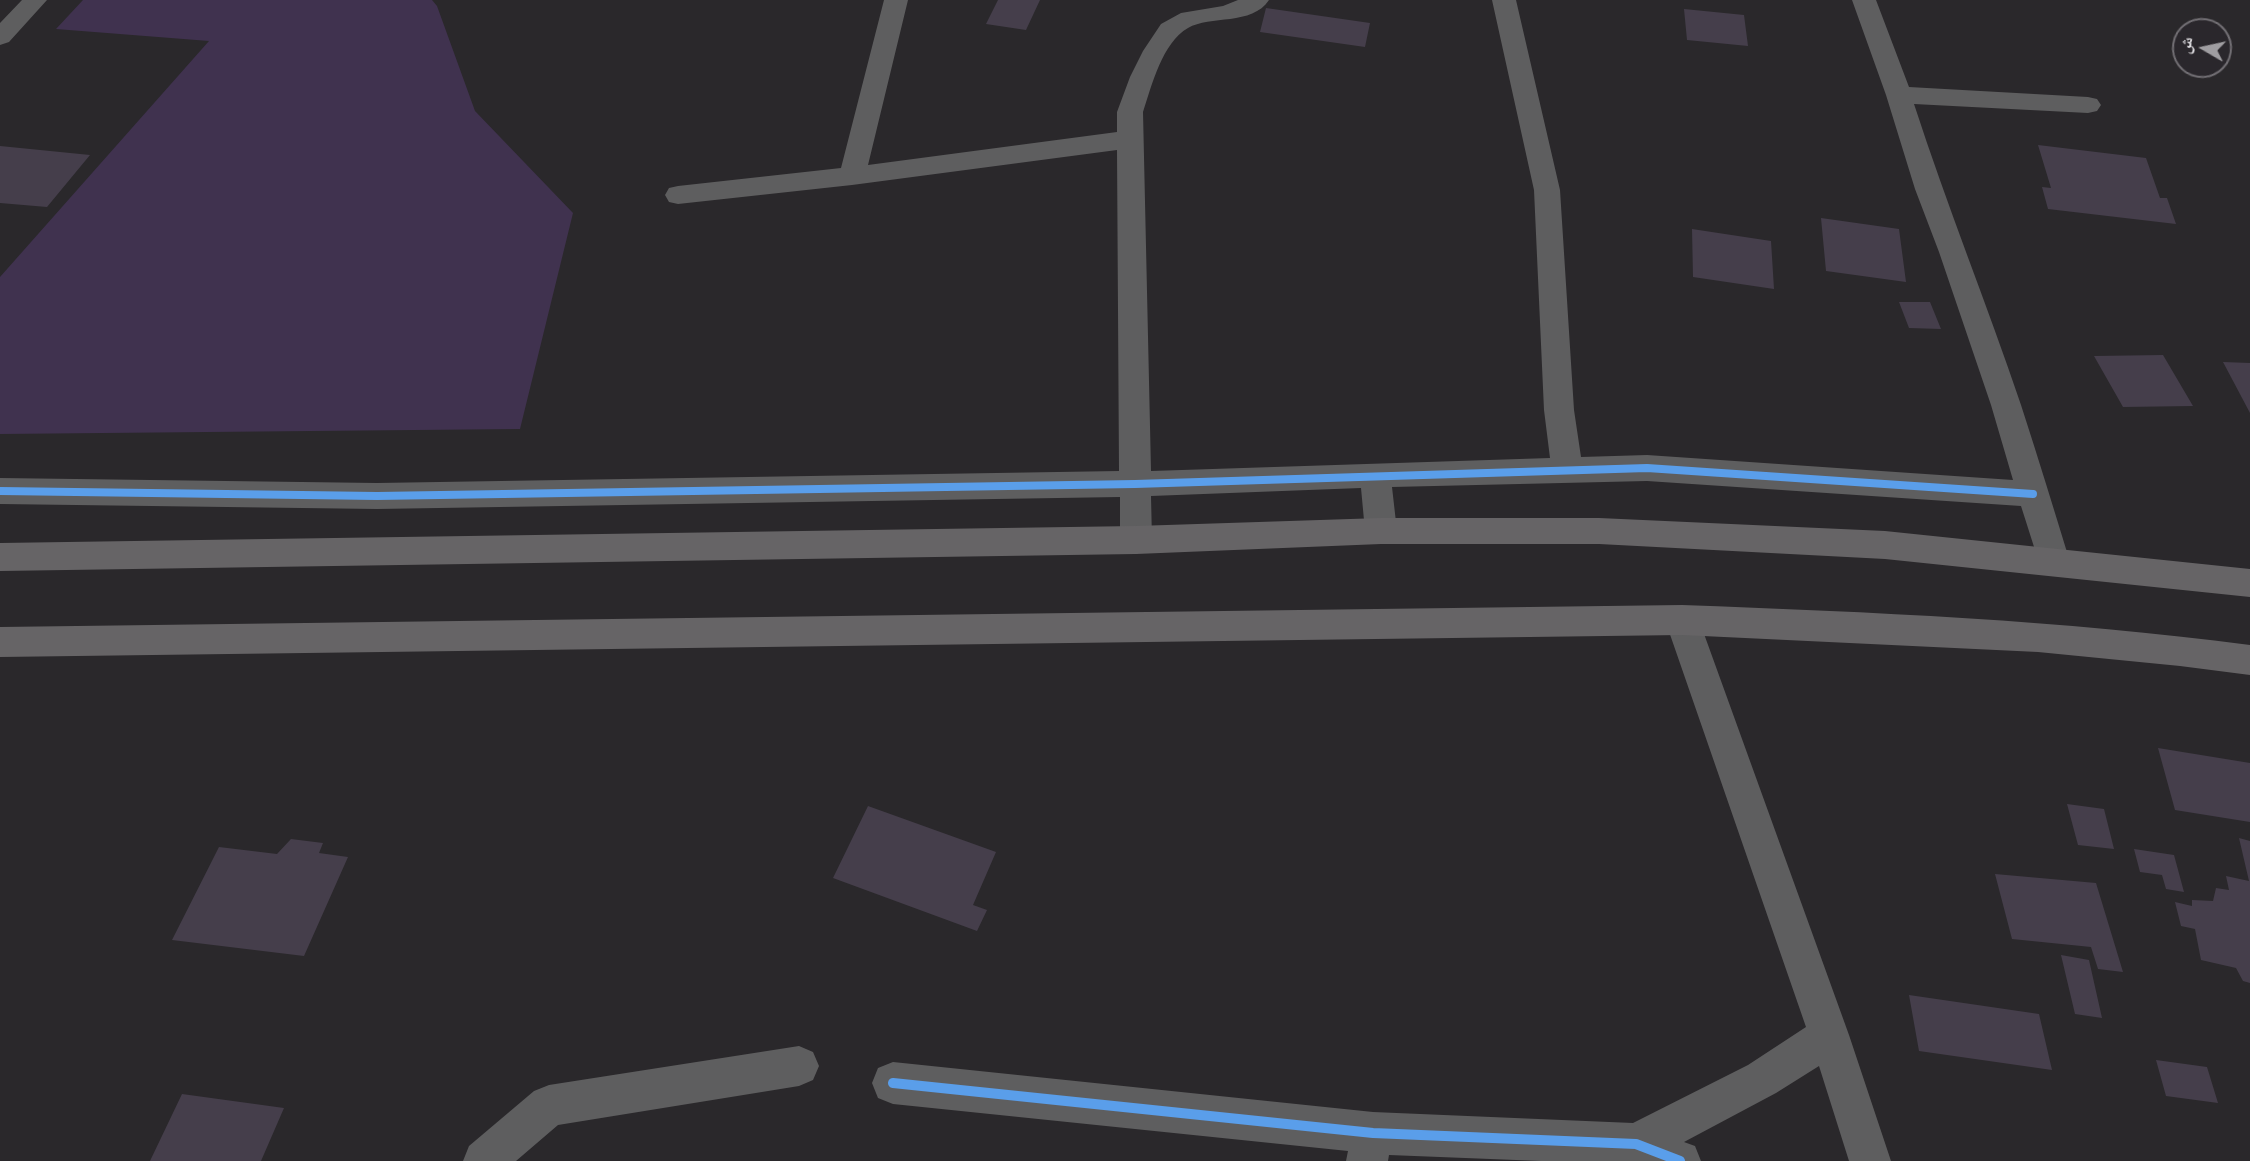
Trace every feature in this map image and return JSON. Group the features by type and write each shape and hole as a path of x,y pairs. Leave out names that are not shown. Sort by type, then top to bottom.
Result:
{"highway":[{"path":"0,557 1136,540 1381,531 1623,532 1885,545 2250,583"},
{"path":"0,642 1682,620 1913,628 2185,650 2250,660"}],"street":[{"path":"0,37 35,0"},
{"path":"852,176 896,0"},
{"path":"1136,540 1130,112 1142,77 1160,45 1177,23 1229,12 1257,0"},
{"path":"1504,0 1547,190 1558,410 1567,469"},
{"path":"1864,0 1899,95 1928,189 1953,252 2002,394 2054,562"},
{"path":"1899,95 2088,105"},
{"path":"678,195 852,176 1131,139"},
{"path":"0,491 377,496 1135,484 1647,468 2033,494"},
{"path":"1375,475 1381,531"},
{"path":"1682,620 1829,1035 1870,1161"},
{"path":"1636,1144 1762,1079 1829,1035"},
{"path":"484,1161 549,1106 799,1066"},
{"path":"893,1083 1370,1147 1636,1144 1680,1161"}],"shaded area":[{"path":"83,0 432,0 437,6 475,111 573,213 520,429 0,434 0,277 209,41 56,29"}],"building":[{"path":"998,0 1040,0 1026,30 986,24"},
{"path":"1266,8 1370,23 1365,47 1260,32"},
{"path":"1684,9 1744,15 1748,46 1687,40"},
{"path":"2038,145 2146,158 2160,198 2167,198 2176,224 2048,209 2042,187 2051,188"},
{"path":"0,146 90,155 47,207 0,203"},
{"path":"1821,218 1899,229 1906,282 1826,271"},
{"path":"1692,229 1771,241 1774,289 1693,277"},
{"path":"1899,302 1930,302 1941,329 1909,328"},
{"path":"2163,355 2193,406 2123,407 2094,356"},
{"path":"2223,362 2250,363 2250,413"},
{"path":"2158,748 2250,763 2250,822 2175,810"},
{"path":"2067,804 2104,809 2114,849 2078,845"},
{"path":"868,806 996,852 973,905 987,910 977,931 833,878"},
{"path":"2239,838 2250,841 2250,983 2243,981 2236,968 2201,960 2195,929 2181,926 2175,902 2192,906 2192,900 2213,901 2216,888 2229,890 2226,876 2249,881"},
{"path":"291,839 323,843 319,853 348,857 304,956 172,940 219,847 277,854"},
{"path":"2134,849 2174,855 2184,892 2166,889 2162,875 2140,872"},
{"path":"1995,874 2096,883 2123,972 2098,969 2091,947 2012,939"},
{"path":"2061,955 2089,960 2102,1018 2075,1014"},
{"path":"1909,995 2039,1014 2052,1070 1919,1051"},
{"path":"2156,1060 2207,1067 2218,1103 2166,1096"},
{"path":"182,1094 284,1108 261,1161 150,1161"}],"cycle path":[{"path":"0,491 377,496 1135,484 1647,468 2033,494"},
{"path":"893,1083 1373,1133 1636,1144 1680,1161"}]}
